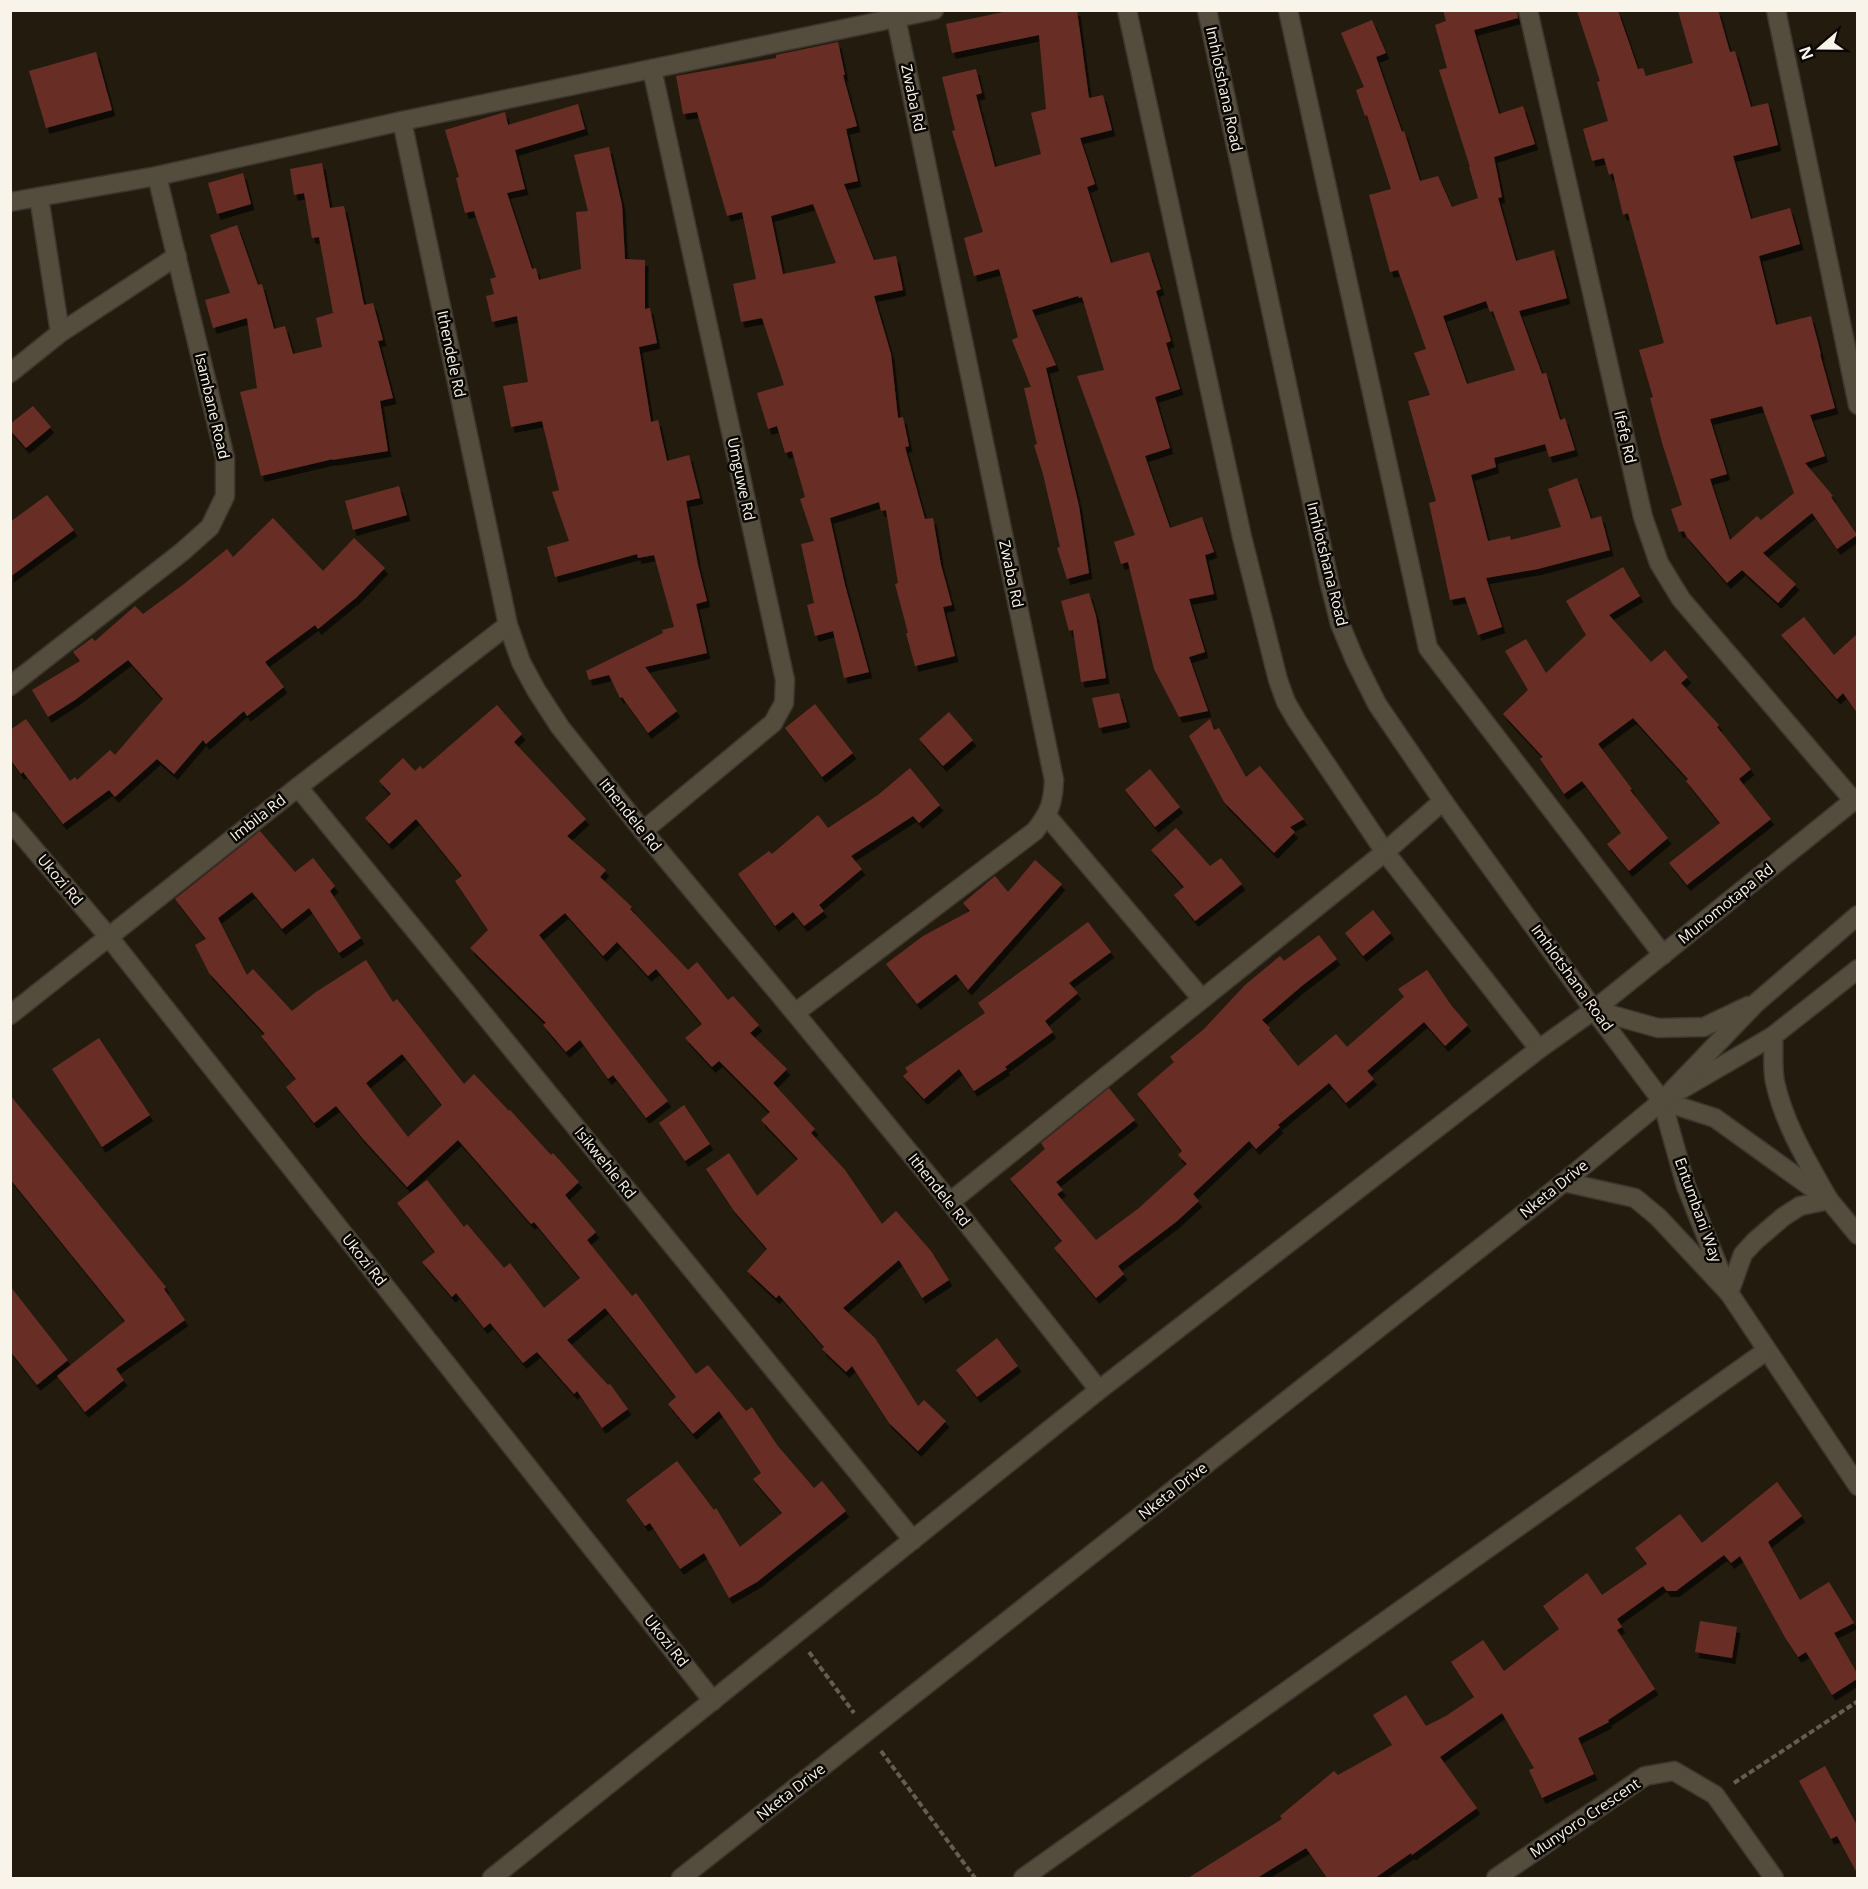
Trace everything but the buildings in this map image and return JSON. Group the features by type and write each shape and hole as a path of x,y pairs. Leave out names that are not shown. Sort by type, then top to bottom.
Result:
{"street":[{"path":"10,202 157,176 402,121 934,10"},
{"path":"1128,10 1242,537 1278,681 1286,702 1385,852 1539,1050"},
{"name":"Imhlotshana Road","path":"1207,10 1329,581 1340,624 1354,660 1377,704 1443,801 1662,1101"},
{"path":"1288,10 1428,648 1664,955"},
{"name":"Ifefe Rd","path":"1528,10 1643,518 1659,563 1681,599 1855,799"},
{"path":"1776,10 1857,405"},
{"name":"Zwaba Rd","path":"896,18 1054,780 1053,801 1047,816"},
{"name":"Umguwe Rd","path":"643,831 773,723 784,703 785,680 652,69"},
{"name":"Ithendele Rd","path":"402,121 508,625 521,662 536,690 560,727 643,831 950,1202 1099,1390"},
{"name":"Isambane Road","path":"10,686 182,552 210,527 225,496 225,458 157,176"},
{"path":"39,197 60,333"},
{"path":"10,373 60,333 177,256"},
{"name":"Imbila Rd","path":"10,1015 298,787 508,625"},
{"name":"Isikwehle Rd","path":"298,787 913,1540"},
{"name":"Munomotapa Rd","path":"492,1878 1099,1390 1594,1010 1855,799"},
{"path":"950,1202 1385,852 1443,801"},
{"path":"795,1013 1035,831 1047,816 1202,999"},
{"name":"Ukozi Rd","path":"10,821 108,936 713,1701"},
{"name":"Nketa Drive","path":"681,1878 1564,1182 1662,1101 1756,1003 1857,915"},
{"name":"Nketa Drive","path":"1662,1101 1773,1036 1857,969"},
{"path":"1594,1010 1658,1028 1704,1027 1756,1003"},
{"path":"1773,1036 1775,1080 1782,1109 1829,1200 1857,1235"},
{"path":"1662,1101 1715,1118 1829,1200"},
{"name":"Entumbani Way","path":"1662,1101 1686,1186 1729,1293 1857,1486"},
{"path":"1564,1182 1635,1198 1658,1217 1729,1293 1743,1254 1755,1241 1800,1206 1829,1200"},
{"path":"1023,1878 1766,1351"},
{"name":"Munyoro Crescent","path":"1496,1878 1646,1776 1674,1771 1715,1795 1774,1878"}],"path":[{"path":"796,1634 975,1878"},
{"path":"1715,1795 1857,1701"}]}
